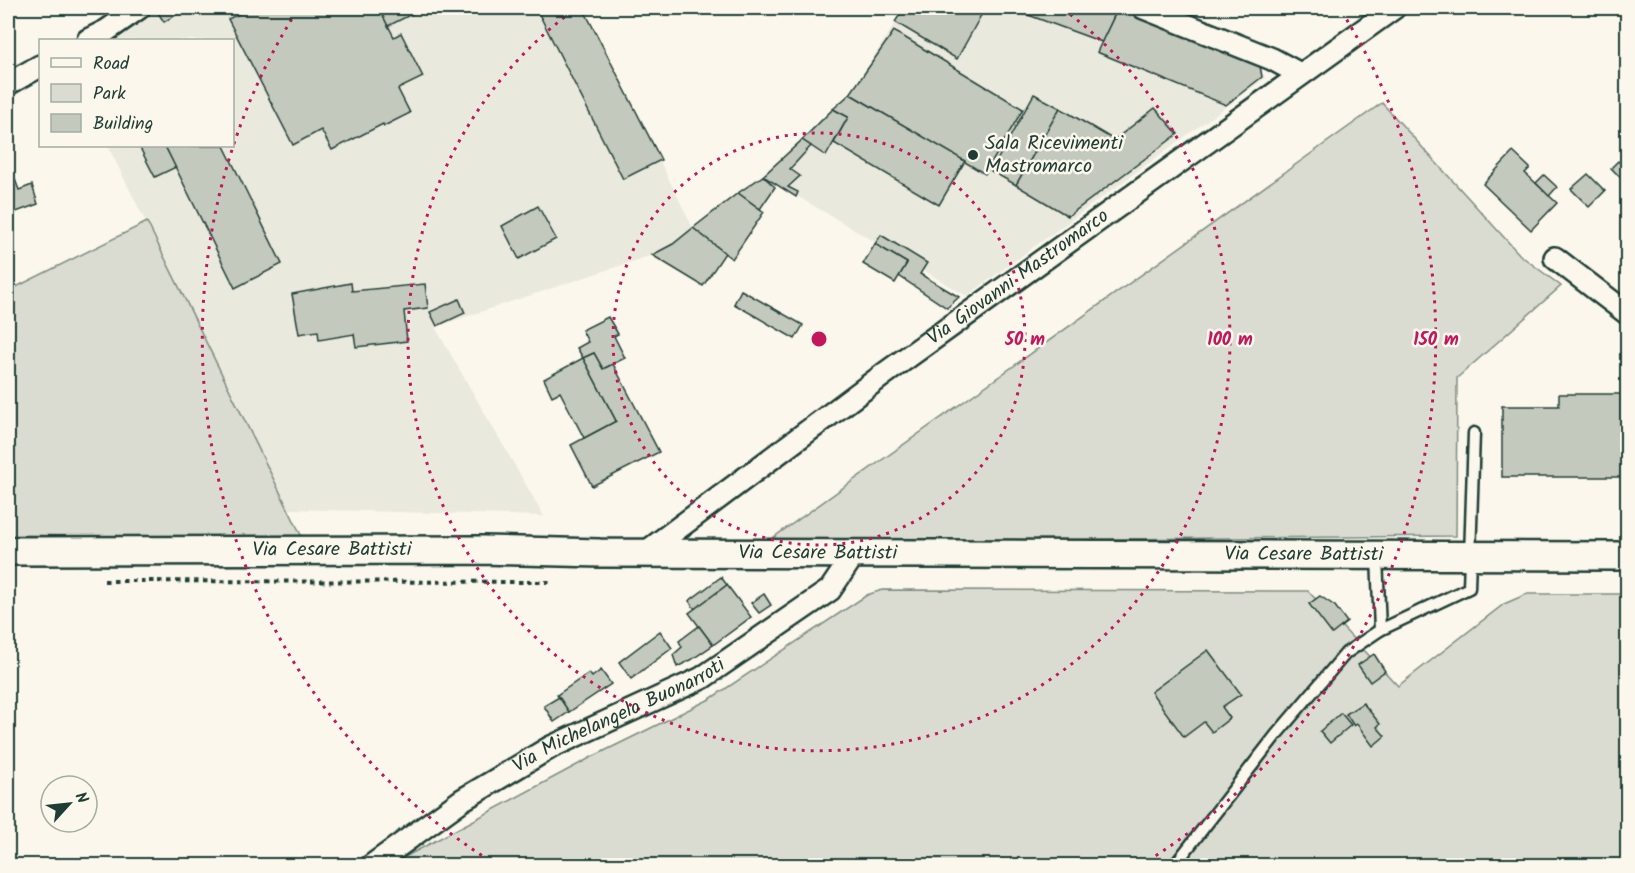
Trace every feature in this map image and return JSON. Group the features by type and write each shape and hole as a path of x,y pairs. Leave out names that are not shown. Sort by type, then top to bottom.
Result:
{"street":[{"path":"90,39 139,8"},
{"path":"1144,8 1272,59 1300,74"},
{"name":"Via Giovanni Mastromarco","path":"645,553 887,372 1394,8"},
{"path":"8,84 39,67"},
{"path":"1555,258 1628,314"},
{"name":"Via Cesare Battisti","path":"8,551 483,550 645,553 1628,556"},
{"name":"Via Michelangelo Buonarroti","path":"371,866 462,800 551,747 702,678 830,590 855,553"}],"lane":[{"path":"1174,866 1276,735 1346,653 1380,630 1469,588 1474,433"},
{"path":"1377,556 1380,630"}],"path":[{"path":"103,581 558,582"}],"shaded area":[{"path":"161,8 584,8 693,228 673,244 652,255 435,327 544,516 288,509 108,147 234,147 234,39 108,39"},
{"name":"Sala Ricevimenti Mastromarco","path":"905,8 1118,8 1260,66 1265,78 967,296 763,176 811,134 850,94"}],"green space":[{"path":"1382,103 1520,255 1561,286 1457,378 1456,536 767,542"},
{"path":"147,222 303,539 8,535 8,291"},
{"path":"882,590 1308,591 1398,686 1504,604 1527,594 1627,594 1627,865 392,866 590,758 710,699 867,595"}],"building":[{"path":"155,8 188,8 164,22"},
{"path":"251,8 379,8 394,37 401,33 423,77 398,89 410,113 332,150 321,130 293,145 228,19"},
{"path":"379,8 414,8 416,12 388,26"},
{"path":"536,8 583,8 661,160 623,179"},
{"path":"904,8 985,8 957,59 895,22"},
{"path":"989,8 1033,8 1031,16"},
{"path":"1033,8 1118,8 1102,42 1031,16"},
{"path":"1118,8 1257,64 1260,66 1262,77 1226,105 1097,52"},
{"path":"894,31 1023,109 985,174 850,94"},
{"path":"850,94 965,161 939,205 834,143 848,117 833,109"},
{"path":"1034,94 1060,108 1016,185 991,171"},
{"path":"1060,108 1114,140 1155,108 1178,134 1068,216 1016,185"},
{"path":"833,109 848,117 826,156 802,140"},
{"path":"802,140 811,146 790,169 800,176 788,187 798,192 796,197 763,176"},
{"path":"140,147 166,147 176,167 155,177"},
{"path":"165,147 224,147 282,264 235,288"},
{"path":"1513,152 1530,168 1525,173 1557,203 1531,230 1483,184"},
{"path":"1618,161 1628,170 1627,184 1611,168"},
{"path":"13,174 19,190 32,185 38,204 8,215 8,176"},
{"path":"1588,174 1605,191 1589,207 1571,189"},
{"path":"1544,175 1557,187 1549,196 1536,183"},
{"path":"763,176 775,187 760,209 738,193"},
{"path":"738,193 764,212 732,259 693,228"},
{"path":"538,206 556,239 519,259 502,226"},
{"path":"693,228 725,253 703,286 652,255 673,244"},
{"path":"881,235 927,263 920,274 959,297 947,308 899,276 907,263 875,244"},
{"path":"875,244 907,263 895,283 863,264"},
{"path":"351,283 352,291 425,284 428,308 404,311 407,341 356,347 354,334 319,340 318,331 299,334 292,294"},
{"path":"741,290 803,325 795,339 734,304"},
{"path":"459,299 465,313 437,326 430,312"},
{"path":"608,317 618,334 614,336 625,358 603,369 594,353 583,358 577,348 588,342 582,330"},
{"path":"594,353 603,369 613,364 659,452 592,486 571,445 616,421 583,358"},
{"path":"583,358 616,421 584,438 560,392 552,396 544,379"},
{"path":"1559,394 1628,394 1628,477 1502,477 1502,406 1559,406"},
{"path":"721,577 727,585 695,609 689,601"},
{"path":"727,585 751,617 713,645 689,613"},
{"path":"764,594 771,605 759,613 751,603"},
{"path":"1320,596 1335,606 1347,622 1332,634 1309,604"},
{"path":"699,626 713,645 677,667 673,655 682,647 679,641"},
{"path":"660,631 672,648 631,679 619,662"},
{"path":"1208,650 1241,694 1222,707 1230,718 1212,732 1204,722 1184,737 1151,692"},
{"path":"1374,654 1385,671 1370,682 1358,665"},
{"path":"601,670 611,684 569,712 557,695 589,673 592,677"},
{"path":"559,697 569,712 554,722 544,706"},
{"path":"1363,703 1380,724 1377,727 1385,736 1373,746 1357,724 1354,726 1346,714"},
{"path":"1341,713 1351,725 1330,743 1320,731"}],"place":[{"name":"Sala Ricevimenti Mastromarco","path":"973,155"}]}
